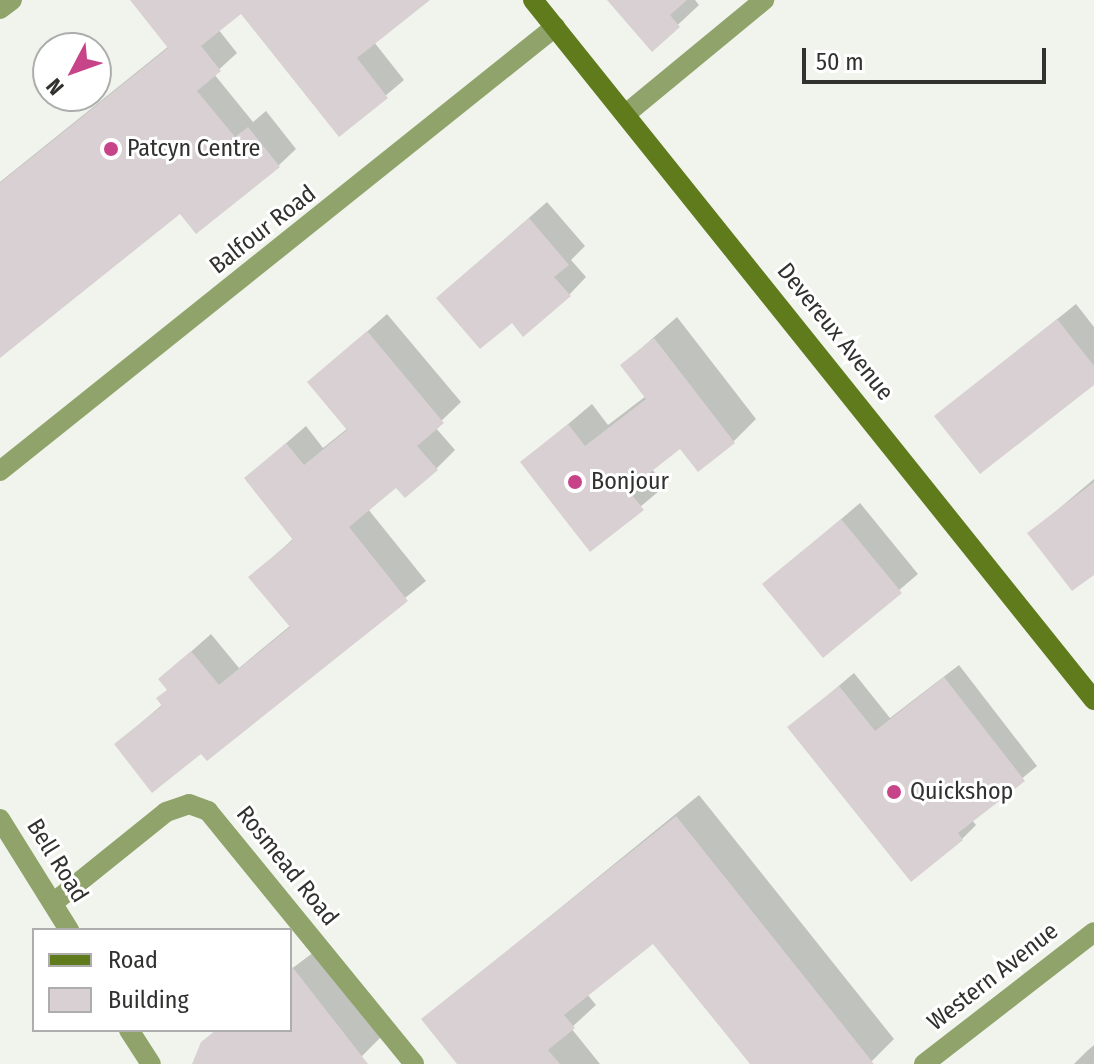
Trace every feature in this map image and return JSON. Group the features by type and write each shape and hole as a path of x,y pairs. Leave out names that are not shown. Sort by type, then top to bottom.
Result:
{"main road":[{"name":"Devereux Avenue","path":"533,0 627,113 1094,700"}],"street":[{"path":"0,9 12,0"},
{"path":"627,113 764,0"},
{"name":"Balfour Road","path":"0,471 555,27"},
{"name":"Rosmead Road","path":"53,903 166,812 189,804 208,811 414,1064"},
{"name":"Bell Road","path":"0,819 68,928"},
{"name":"Western Avenue","path":"924,1064 1094,932"},
{"path":"130,1032 151,1064"}],"building":[{"name":"Patcyn Centre","path":"130,0 430,0 357,58 388,98 339,137 241,14 201,46 221,71 197,91 235,137 248,127 280,167 196,234 180,214 0,358 0,183 88,112 112,112 112,93 168,48"},
{"path":"607,0 687,0 670,15 680,27 652,52"},
{"path":"529,218 569,265 554,277 571,296 523,337 512,323 480,349 436,298"},
{"path":"1057,319 1094,366 1094,385 980,474 934,416"},
{"path":"367,331 444,423 417,446 438,470 405,498 396,488 349,527 408,601 207,761 201,754 152,793 114,744 162,706 156,698 167,690 158,679 191,651 219,685 290,627 248,577 293,540 244,478 286,443 304,465 347,430 307,382"},
{"path":"654,338 735,443 698,472 680,449 628,490 644,510 590,552 520,462 568,424 585,446 646,399 620,365"},
{"path":"1094,482 1094,575 1072,591 1027,533"},
{"path":"841,519 902,593 823,658 762,584"},
{"path":"944,677 1025,781 958,833 963,840 911,882 787,727 839,686 875,731"},
{"path":"676,816 874,1064 750,1064 653,944 564,1015 575,1028 548,1050 560,1064 457,1064 421,1019"},
{"path":"292,967 368,1064 192,1064 201,1042 214,1032 292,1032"}],"place":[{"name":"Patcyn Centre","path":"111,149"},
{"name":"Bonjour","path":"575,482"},
{"name":"Quickshop","path":"894,792"}]}
